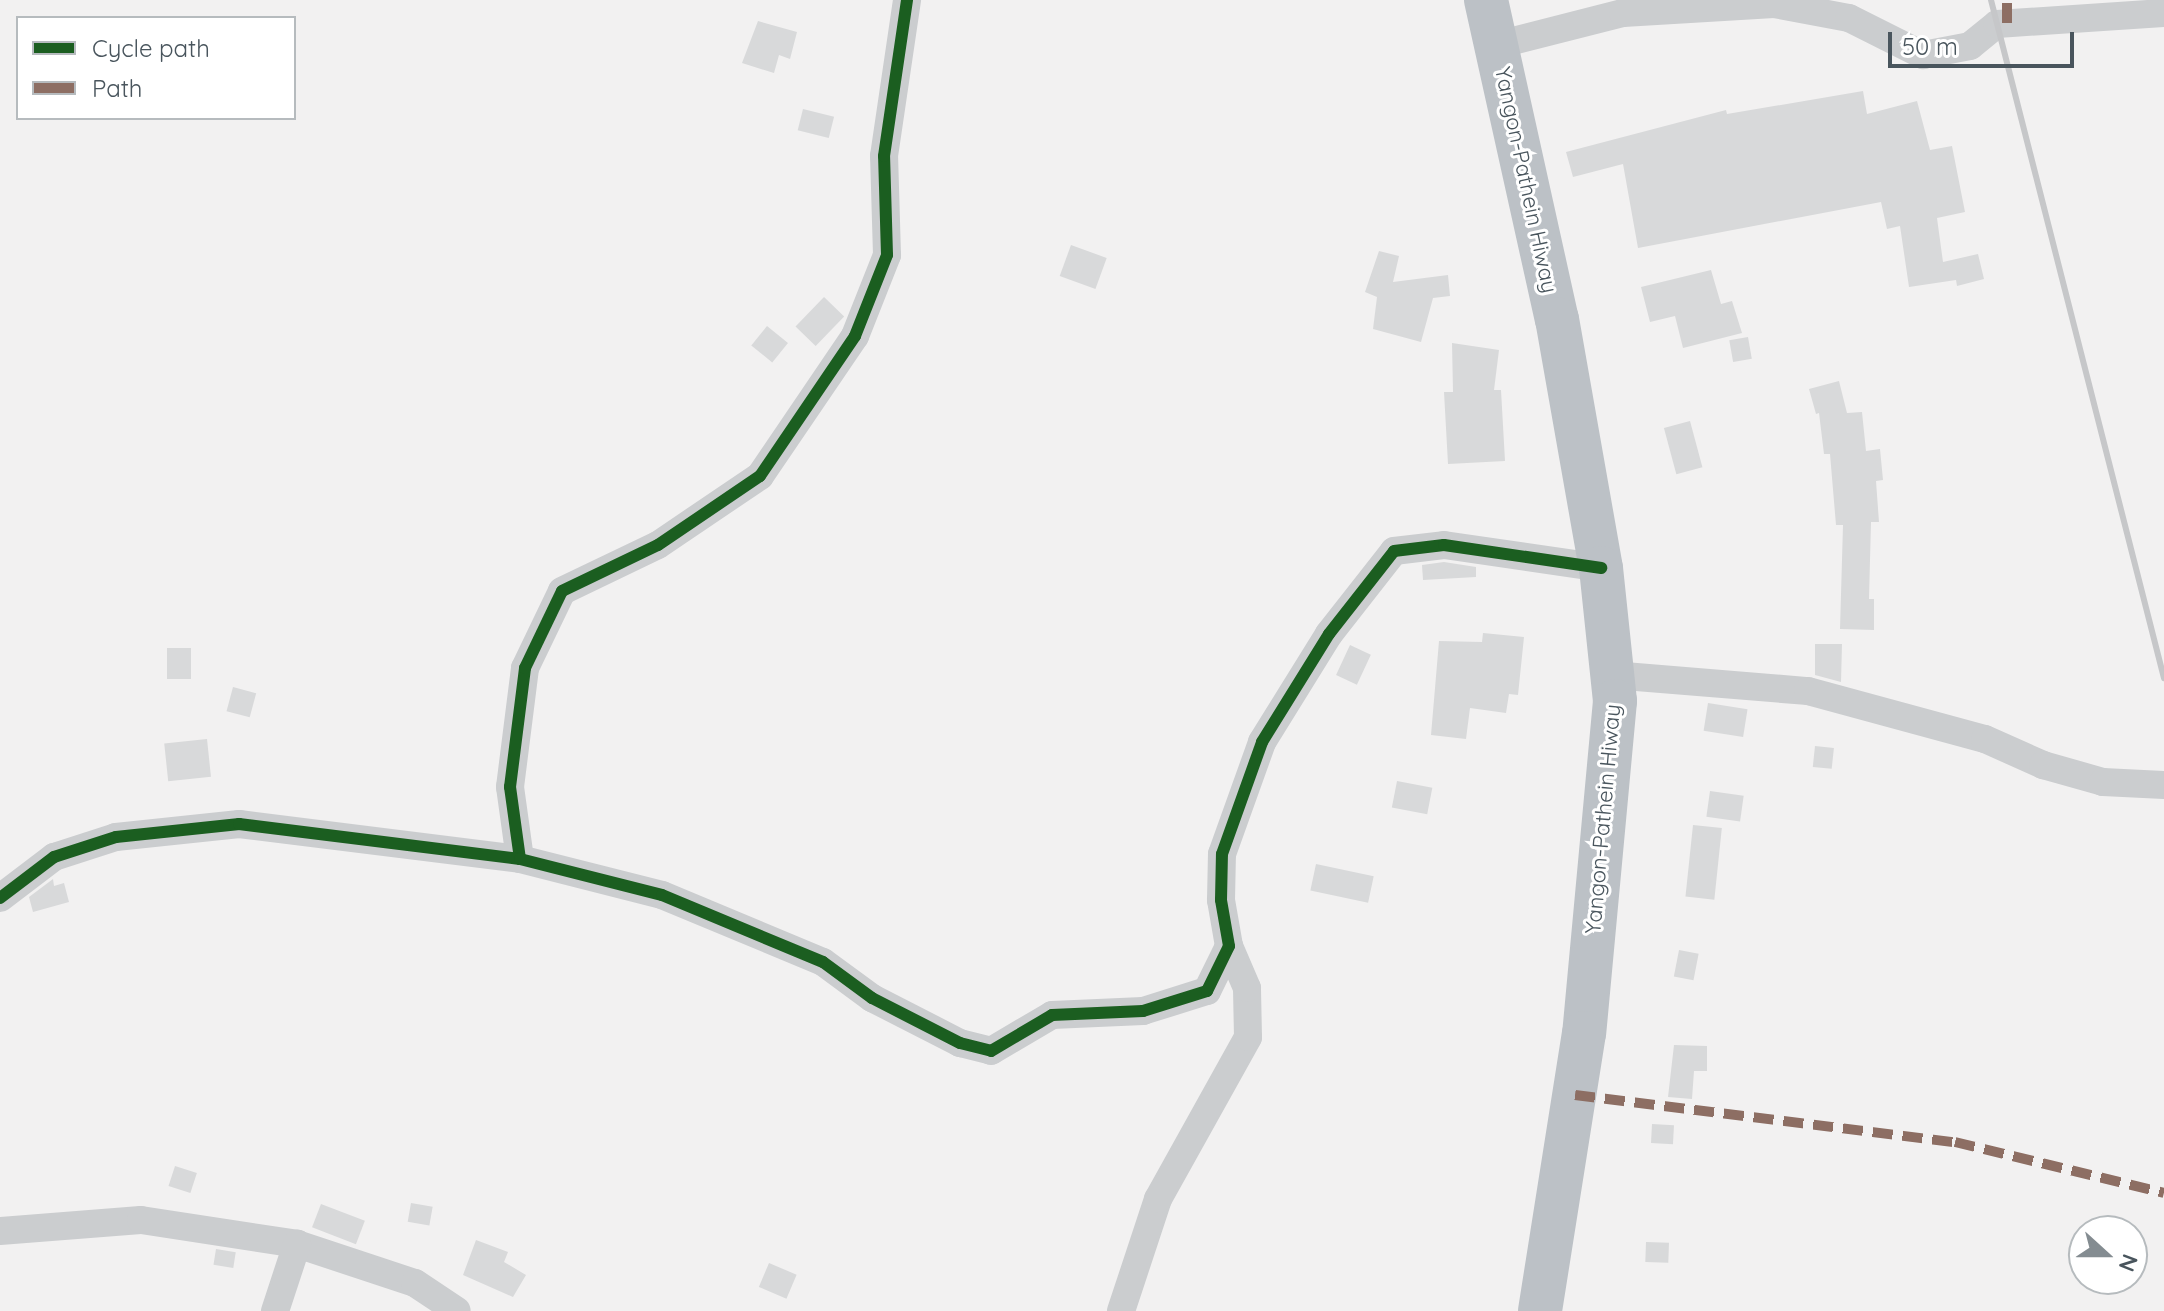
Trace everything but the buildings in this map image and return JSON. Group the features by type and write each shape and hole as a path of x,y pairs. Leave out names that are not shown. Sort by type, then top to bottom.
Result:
{"highway":[{"name":"Yangon-Pathein Hiway","path":"1486,0 1557,319 1601,568 1615,701 1584,1033 1540,1311"}],"street":[{"path":"520,859 510,787 525,668 562,591 658,545 760,476 855,336 887,255 884,156 907,0"},
{"path":"1497,45 1623,13 1774,4 1849,18 1923,55 1970,46 1997,24 2164,13"},
{"path":"1121,1311 1158,1199 1248,1037 1247,988 1229,946 1221,900 1222,854 1262,742 1329,634 1394,551 1444,545 1601,568"},
{"path":"1612,675 1808,691 1985,739 2043,765 2088,778 2164,785"},
{"path":"0,898 54,857 116,837 239,824 520,859 662,895 823,962 872,998 960,1043 991,1051 1052,1015 1143,1011 1207,991 1229,946"},
{"path":"0,1231 141,1220 297,1244 415,1283 457,1311"},
{"path":"275,1311 297,1244"}],"railway":[{"path":"1991,0 2164,678"}],"marked path":[{"path":"2007,0 2007,23"},
{"path":"1575,1095 1955,1142 2164,1193"}],"cycle path":[{"path":"520,859 510,787 525,668 562,591 658,545 760,476 855,336 887,255 884,156 907,0"},
{"path":"0,898 54,857 116,837 239,824 520,859 662,895 823,962 872,998 960,1043 991,1051 1052,1015 1143,1011 1207,991 1229,946 1221,900 1222,854 1262,742 1329,634 1394,551 1444,545 1601,568"}]}
